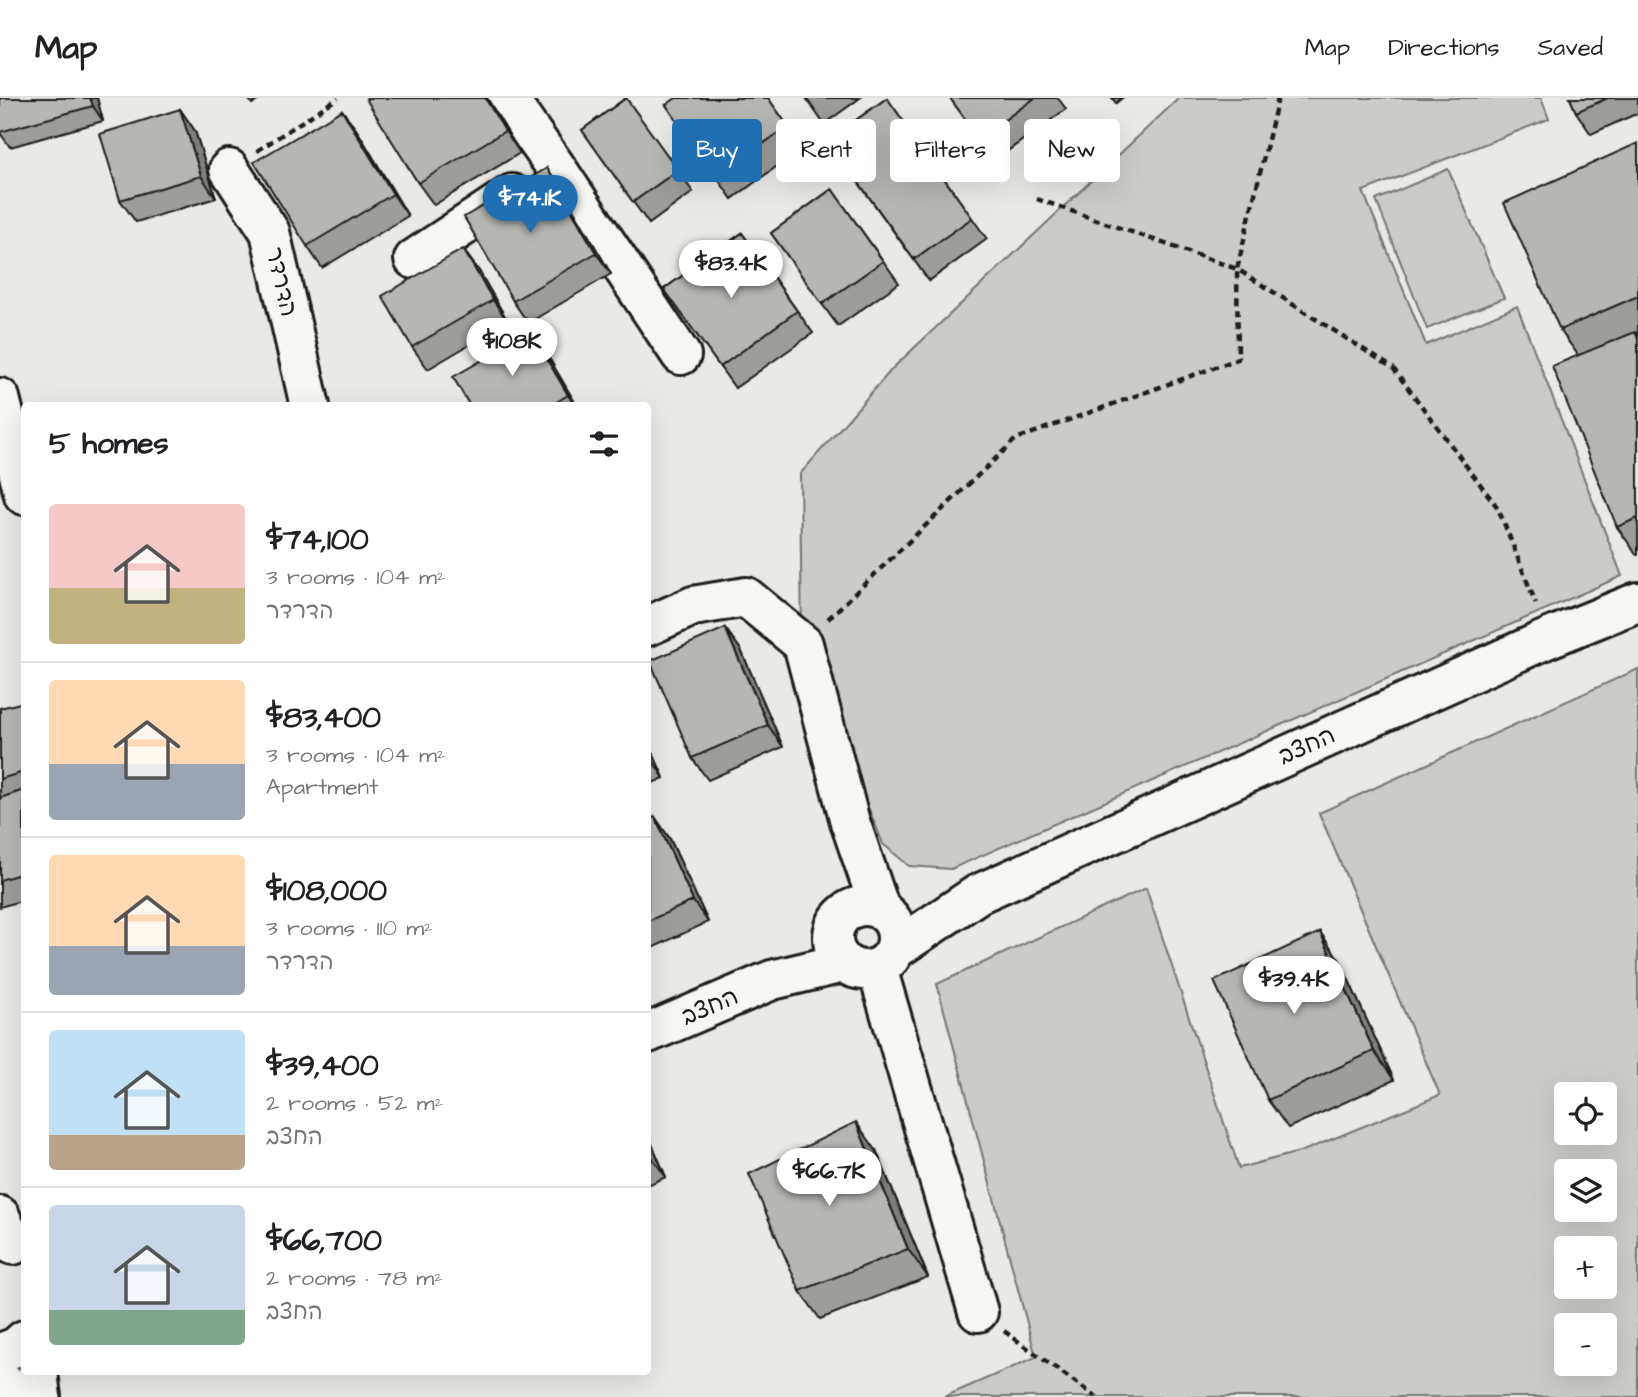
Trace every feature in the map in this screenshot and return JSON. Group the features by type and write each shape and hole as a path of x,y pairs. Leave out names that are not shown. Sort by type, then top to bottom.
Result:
{"street":[{"path":"507,98 681,355"},
{"path":"414,259 555,166"},
{"name":"הדרדר","path":"229,169 270,232 309,402"},
{"path":"0,398 21,483"},
{"path":"651,625 693,606 746,597 802,643 849,822 866,934 978,1312"},
{"name":"החצב","path":"651,1032 772,980 866,934 978,894 1549,638 1638,602"},
{"path":"0,1353 21,1343"},
{"path":"38,1375 41,1397"},
{"path":"0,1378 18,1397"}],"path":[{"path":"229,169 338,98"},
{"path":"802,643 1016,439 1238,359 1237,269 1278,98"},
{"path":"1037,199 1237,269 1393,368 1498,508 1549,638"},
{"path":"978,1312 1096,1397"}],"shaded area":[{"path":"1179,98 1541,98 1549,119 1363,191 1426,345 1517,306 1622,576 951,869 909,866 883,844 802,644 800,474 893,368 1090,182 1120,182 1120,154"},
{"path":"1448,169 1504,298 1427,329 1376,200"},
{"path":"1638,669 1638,1397 944,1397 1036,1357 937,984 1146,888 1239,1168 1303,1151 1440,1095 1319,813"}],"building":[{"path":"0,98 90,98 93,106 0,132"},
{"path":"367,98 485,98 505,131 418,183"},
{"path":"626,98 672,162 672,174 633,202 582,130"},
{"path":"676,98 768,98 783,119 776,119 776,135 762,145 762,119 676,119 666,105"},
{"path":"887,98 902,119 890,119 890,182 946,182 972,218 914,259 858,182 876,182 876,119 858,119"},
{"path":"950,98 1035,98 1006,119 965,119"},
{"path":"1570,98 1608,98 1576,112"},
{"path":"180,109 201,176 120,200 100,134"},
{"path":"342,110 393,194 307,246 254,162"},
{"path":"1638,143 1638,296 1560,330 1504,203"},
{"path":"547,168 596,253 513,301 464,217"},
{"path":"832,189 883,261 822,304 771,233"},
{"path":"742,233 797,311 720,367 664,289"},
{"path":"463,249 493,300 412,347 382,296"},
{"path":"531,332 568,395 557,402 468,402 453,377"},
{"path":"1635,332 1638,338 1638,518 1617,527 1552,366"},
{"path":"725,628 768,725 692,758 651,661"},
{"path":"21,703 21,773 0,779 0,708"},
{"path":"21,791 21,874 0,880 0,798"},
{"path":"655,817 693,901 651,920 651,819"},
{"path":"1320,932 1374,1051 1268,1100 1214,981"},
{"path":"856,1122 908,1249 800,1291 749,1174"}]}
